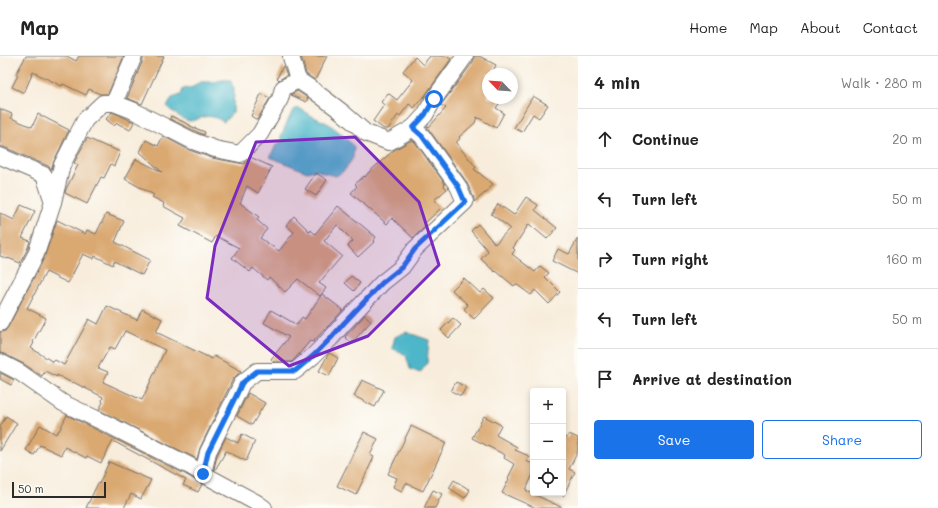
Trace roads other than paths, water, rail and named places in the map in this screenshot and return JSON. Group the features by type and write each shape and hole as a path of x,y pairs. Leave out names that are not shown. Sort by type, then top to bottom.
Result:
{"street":[{"path":"114,103 134,56"},
{"path":"292,56 291,58 298,80 342,112 366,133 389,142 413,128 425,115 434,99 465,56"},
{"path":"0,323 36,254 54,202 62,165 85,120 103,103 114,103 132,110 193,142 215,149 240,154 260,134 280,99 283,88 298,80"},
{"path":"203,474 208,452 242,383 257,371 295,371 313,356 382,283 402,267 415,249 465,202 458,186 422,136 413,128"},
{"path":"0,156 44,175 54,202"},
{"path":"0,362 19,372 63,403 198,471 264,508"}],"water":[{"path":"230,80 234,89 233,112 224,122 209,116 189,121 180,117 167,107 172,98 181,95 183,89 193,87 201,82"},
{"path":"299,108 329,124 343,135 354,147 353,158 344,171 336,176 316,170 307,172 270,157 276,145 283,141 281,136 293,110"},
{"path":"406,332 429,340 427,363 420,373 410,369 406,355 392,348 395,337"}]}
